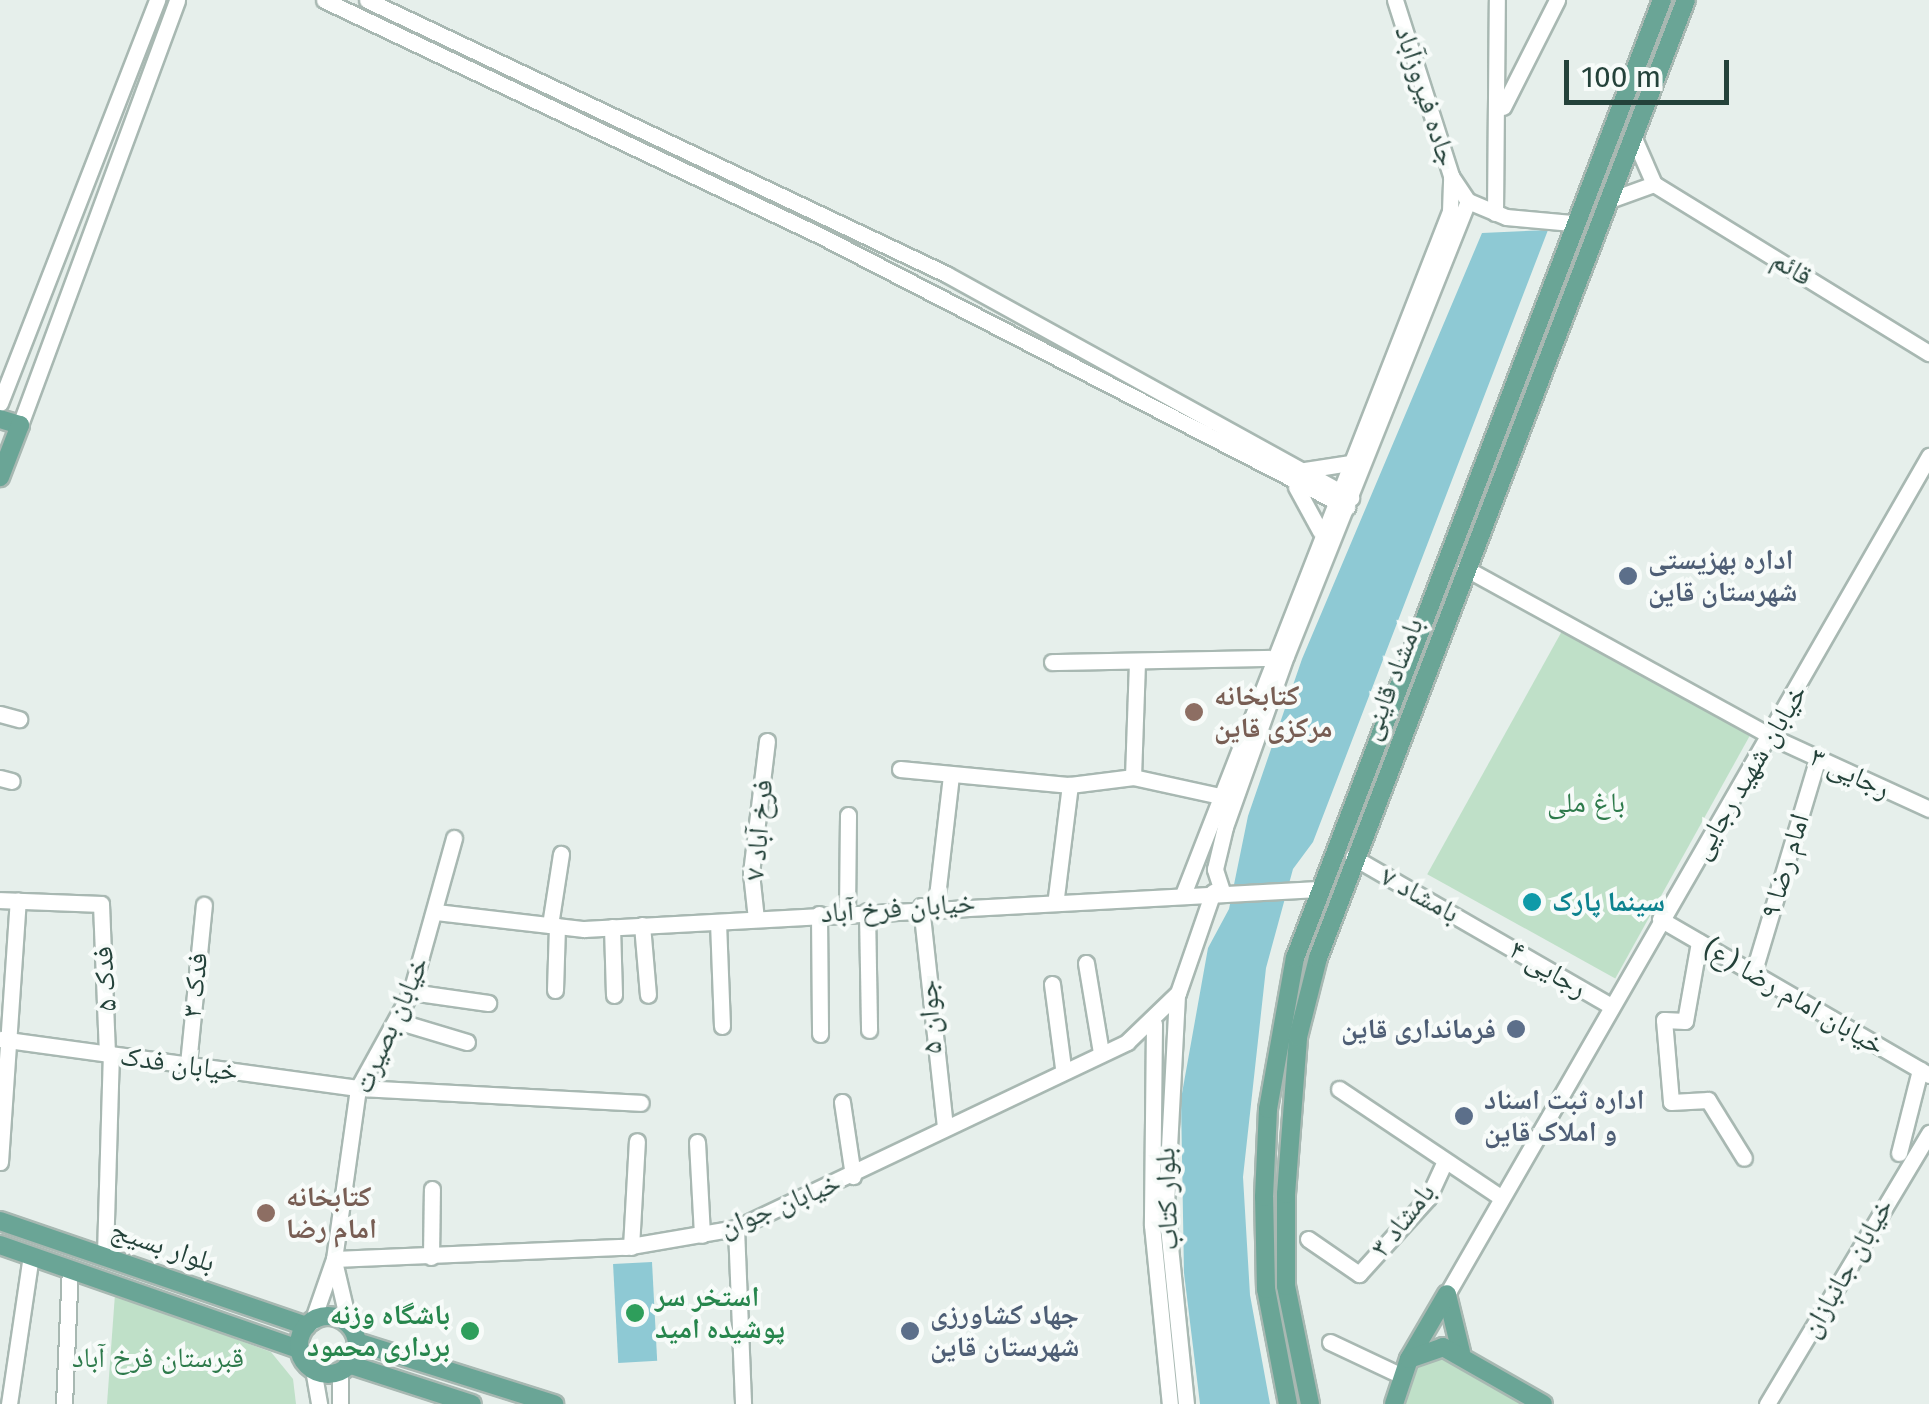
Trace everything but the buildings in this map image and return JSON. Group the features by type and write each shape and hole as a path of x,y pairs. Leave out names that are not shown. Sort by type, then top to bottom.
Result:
{"main road":[{"name":"بامشاد قاینی","path":"1288,1404 1268,1109 1295,958 1572,223 1662,0"},
{"name":"بامشاد قاینی","path":"1310,1404 1282,1327 1288,1114 1318,958 1630,126 1686,0"},
{"path":"0,419 20,425 0,477"},
{"path":"1487,447 1506,454"},
{"name":"بلوار بسیج","path":"0,1221 309,1324"},
{"name":"بلوار بسیج","path":"0,1245 298,1349"},
{"path":"1447,1294 1461,1352 1543,1404"},
{"path":"1395,1386 1447,1294"},
{"path":"472,1404 344,1368 313,1370 298,1349 309,1324 334,1316 353,1333 554,1404"},
{"path":"344,1368 353,1333"},
{"path":"1395,1386 1461,1352"}],"street":[{"path":"0,403 158,0"},
{"path":"20,425 177,0"},
{"path":"324,0 821,236 1293,484 1343,500"},
{"path":"366,0 946,274 1305,470 1343,500"},
{"name":"جاده فیروزآباد","path":"1395,0 1451,176 1468,201 1495,212 1572,223"},
{"path":"1495,212 1501,111 1498,0"},
{"path":"1501,111 1558,0"},
{"path":"1600,207 1654,184 1630,126"},
{"path":"1184,892 1269,658 1320,534 1343,500 1350,463 1450,211 1451,176"},
{"name":"قائم","path":"1654,184 1929,353"},
{"path":"1154,1024 1178,993 1218,892 1215,869 1225,827 1343,500 1468,201"},
{"name":"خیابان شهید رجایی","path":"1447,1294 1609,1005 1772,737 1929,456"},
{"path":"1305,470 1350,463"},
{"path":"1293,484 1320,534"},
{"name":"رجایی ۳","path":"1464,568 1772,737 1929,809"},
{"path":"1052,662 1269,658"},
{"path":"1134,777 1137,662"},
{"path":"0,714 20,719"},
{"name":"فرخ آباد ۷","path":"756,919 751,874 768,741"},
{"name":"امام رضا ۹","path":"1753,974 1818,758"},
{"path":"900,770 1070,785 1134,777 1220,796"},
{"name":"جوان ۵","path":"945,1127 928,905 951,776"},
{"path":"1056,897 1070,785"},
{"path":"847,912 848,815"},
{"name":"خیابان بصیرت","path":"334,1259 358,1088 411,992 454,838"},
{"path":"556,990 554,926 561,854"},
{"name":"بامشاد ۷","path":"1353,857 1487,932"},
{"name":"خیابان فرخ آباد","path":"436,912 554,926 612,927 1056,897 1318,889"},
{"path":"0,900 18,900 4,1039 0,1162"},
{"name":"فدک ۵","path":"18,900 101,904 109,1054 105,1254"},
{"name":"فدک ۳","path":"188,1064 204,906"},
{"path":"867,910 869,1030"},
{"path":"819,914 820,1034"},
{"name":"خیابان امام رضا (ع)","path":"1660,920 1924,1073"},
{"path":"718,922 722,1026"},
{"path":"642,924 648,995"},
{"path":"612,927 614,994"},
{"name":"رجایی ۴","path":"1487,932 1609,1005"},
{"path":"1699,942 1685,1021 1664,1020 1671,1102 1708,1100 1744,1158"},
{"path":"1086,963 1101,1053"},
{"path":"1052,984 1063,1068"},
{"path":"411,992 488,1003"},
{"name":"بلوار کتاب","path":"1178,993 1166,1207 1186,1404"},
{"path":"397,1021 467,1042"},
{"name":"بلوار کتاب","path":"1154,1024 1152,1243 1170,1404"},
{"name":"خیابان جوان","path":"334,1259 631,1246 736,1228 853,1176 1154,1024"},
{"name":"خیابان فدک","path":"4,1039 407,1093 642,1103"},
{"path":"1899,1153 1924,1073"},
{"path":"1339,1088 1499,1196"},
{"path":"842,1102 853,1176"},
{"name":"خیابان جانبازان","path":"1767,1404 1929,1133"},
{"path":"631,1246 637,1140"},
{"path":"697,1142 702,1234"},
{"name":"بامشاد ۳","path":"1308,1240 1360,1274 1428,1198 1444,1161"},
{"path":"431,1257 432,1189"},
{"path":"736,1228 743,1404"},
{"path":"9,1404 32,1255"},
{"path":"309,1324 334,1259"},
{"path":"334,1259 353,1333"},
{"path":"64,1404 70,1269"},
{"path":"1330,1342 1395,1386"},
{"path":"340,1404 344,1368"},
{"path":"313,1370 319,1404"}],"green space":[{"name":"باغ ملی","path":"1562,631 1750,735 1615,978 1427,874"},
{"name":"قبرستان فرخ آباد","path":"115,1294 271,1352 293,1379 296,1404 107,1404"},
{"path":"1436,1353 1508,1387 1525,1404 1401,1404 1415,1365"}],"water":[{"path":"1548,230 1313,842 1293,869 1266,968 1243,1177 1250,1295 1270,1404 1200,1404 1184,1273 1181,1099 1208,948 1229,909 1248,816 1302,659 1482,233"},
{"name":"استخر سر پوشیده امید","path":"652,1262 657,1361 618,1363 613,1264"}],"place":[{"name":"اداره بهزیستی شهرستان قاین","path":"1628,576"},
{"name":"کتابخانه مرکزی قاین","path":"1194,712"},
{"name":"سینما پارک","path":"1532,902"},
{"name":"فرمانداری قاین","path":"1516,1029"},
{"name":"اداره ثبت اسناد و املاک قاین","path":"1464,1116"},
{"name":"کتابخانه امام رضا","path":"266,1213"},
{"name":"استخر سر پوشیده امید","path":"635,1313"},
{"name":"باشگاه وزنه برداری محمود","path":"470,1331"},
{"name":"جهاد کشاورزی شهرستان قاین","path":"910,1331"}]}
